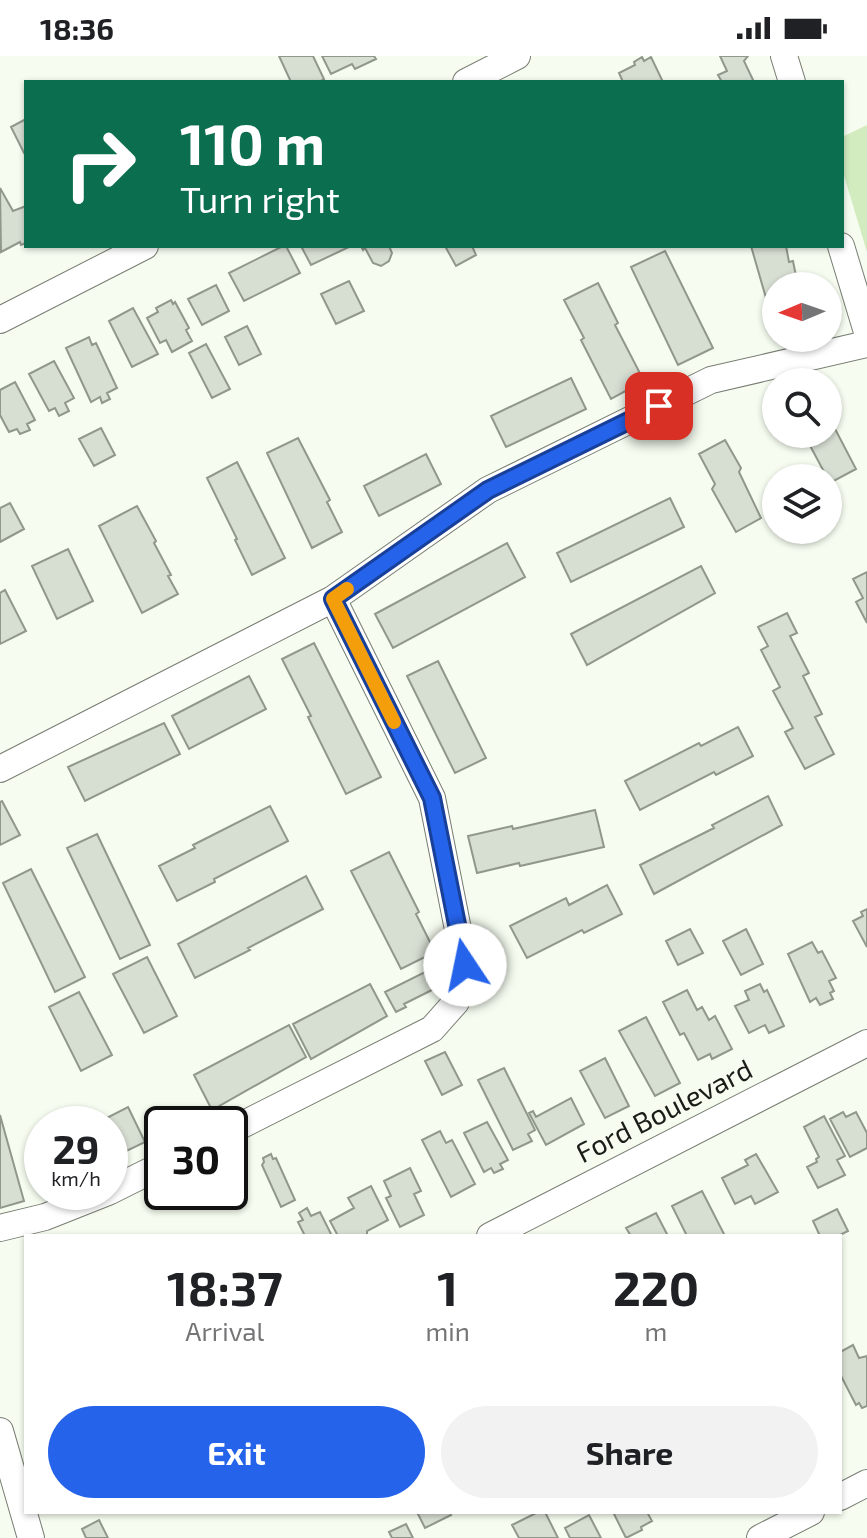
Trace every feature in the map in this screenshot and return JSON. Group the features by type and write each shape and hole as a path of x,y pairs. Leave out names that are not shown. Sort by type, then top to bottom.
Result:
{"street":[{"path":"470,80 517,56"},
{"path":"784,56 791,80"},
{"path":"0,320 141,248"},
{"path":"842,248 867,332"},
{"path":"0,769 333,599 488,490 711,380 867,344"},
{"path":"248,1122 432,1029 456,1002 465,965 432,798 333,599"},
{"name":"Ford Boulevard","path":"494,1234 867,1043"},
{"path":"0,1228 62,1210"},
{"path":"0,1431 31,1538"},
{"path":"842,1496 867,1483"},
{"path":"760,1538 807,1514"}],"green space":[{"path":"867,125 867,252 844,176 844,136"}],"building":[{"path":"279,56 313,56 324,79 322,80 290,80"},
{"path":"322,56 374,56 376,59 355,69 352,64 331,74"},
{"path":"720,56 748,56 744,61 753,80 721,80 718,75 727,71"},
{"path":"642,57 644,61 651,57 662,80 622,80 619,73 635,65 634,62"},
{"path":"24,120 24,153 11,127"},
{"path":"0,188 13,211 24,207 24,244 20,242 1,252"},
{"path":"279,248 287,248 300,273 244,301 229,273"},
{"path":"302,248 347,248 311,265"},
{"path":"365,248 390,248 392,253 389,261 381,266 373,263"},
{"path":"446,248 473,248 476,255 456,266"},
{"path":"752,248 786,248 789,262 793,261 795,272 762,272 762,284"},
{"path":"665,251 713,348 678,365 631,267"},
{"path":"349,281 364,311 336,324 321,294"},
{"path":"598,283 618,323 615,325 644,381 611,399 564,300"},
{"path":"216,285 229,311 202,325 188,299"},
{"path":"171,300 189,328 186,330 192,341 172,352 166,340 160,343 147,318 158,312 156,308"},
{"path":"133,308 158,354 132,367 109,321"},
{"path":"247,326 261,354 239,365 225,337"},
{"path":"89,337 92,345 96,343 117,388 107,393 110,399 102,403 100,397 91,402 66,348"},
{"path":"206,344 230,389 212,398 189,353"},
{"path":"54,361 74,398 65,403 69,411 59,416 55,408 49,411 29,374"},
{"path":"571,378 586,409 506,447 491,416"},
{"path":"15,382 35,420 27,424 30,430 20,434 17,429 9,432 0,415 0,390"},
{"path":"101,428 115,455 94,466 79,439"},
{"path":"298,438 330,500 327,502 342,532 312,548 267,453"},
{"path":"725,440 741,468 739,472 761,518 736,532 712,489 715,484 699,454"},
{"path":"842,442 856,469 842,477 842,464 820,464 811,448 842,448"},
{"path":"426,454 441,484 379,516 364,486"},
{"path":"237,462 285,558 252,575 207,478"},
{"path":"670,498 684,527 571,582 557,553"},
{"path":"10,503 24,529 0,542 0,508"},
{"path":"137,506 156,541 154,543 178,594 142,613 99,526"},
{"path":"507,543 525,577 393,648 375,614"},
{"path":"68,549 93,601 57,619 32,566"},
{"path":"701,566 715,593 587,665 571,634"},
{"path":"867,572 867,623 856,602 863,598 853,579"},
{"path":"5,590 26,631 0,644 0,593"},
{"path":"787,613 797,633 790,636 809,673 803,676 822,714 815,717 834,754 805,769 785,732 793,728 773,691 780,687 761,650 768,646 758,627"},
{"path":"314,643 381,777 346,794 282,659"},
{"path":"438,661 486,758 455,773 407,676"},
{"path":"249,676 266,709 189,749 172,716"},
{"path":"164,723 180,754 85,801 68,767"},
{"path":"738,727 753,756 640,810 625,781"},
{"path":"768,796 782,825 654,894 640,865 714,828 712,825"},
{"path":"0,802 20,835 0,845"},
{"path":"270,806 288,841 177,901 159,866"},
{"path":"595,810 604,847 477,873 468,836"},
{"path":"97,834 150,945 120,959 67,848"},
{"path":"389,852 435,952 401,969 351,871"},
{"path":"31,869 85,977 55,992 3,883"},
{"path":"306,876 323,909 195,978 178,944"},
{"path":"607,885 622,914 527,958 510,926 566,898 569,905"},
{"path":"867,909 867,947 853,921 863,916 861,912"},
{"path":"690,929 703,953 678,965 666,941"},
{"path":"746,929 763,964 741,975 723,941"},
{"path":"812,942 818,953 822,951 836,978 829,981 834,991 830,993 833,999 820,1005 816,998 810,1002 788,954"},
{"path":"147,957 177,1016 144,1033 113,974"},
{"path":"427,971 436,988 404,1004 406,1007 396,1012 385,992"},
{"path":"370,984 387,1016 311,1059 293,1024"},
{"path":"760,984 764,992 767,990 784,1026 769,1033 765,1025 749,1033 735,1006 749,1000 745,991"},
{"path":"687,990 697,1010 702,1007 709,1020 715,1016 732,1049 712,1059 710,1054 698,1060 684,1033 680,1035 663,1002"},
{"path":"79,992 112,1055 81,1071 49,1007"},
{"path":"646,1017 680,1083 655,1096 619,1031"},
{"path":"289,1025 306,1057 219,1106 210,1106 194,1075"},
{"path":"445,1052 462,1085 442,1095 425,1061"},
{"path":"605,1058 629,1106 605,1118 580,1071"},
{"path":"504,1068 535,1130 528,1134 532,1141 513,1150 478,1080"},
{"path":"571,1098 584,1124 546,1145 529,1113 533,1111 536,1117"},
{"path":"128,1107 144,1140 128,1150"},
{"path":"843,1112 846,1117 856,1112 867,1133 867,1148 850,1157 830,1119"},
{"path":"0,1115 24,1201 0,1208"},
{"path":"824,1116 845,1156 837,1160 845,1175 818,1188 807,1167 817,1162 819,1157 804,1127"},
{"path":"487,1122 508,1160 500,1164 503,1169 494,1173 491,1168 484,1172 464,1133"},
{"path":"440,1131 446,1143 452,1140 475,1184 451,1197 422,1140"},
{"path":"271,1154 273,1159 276,1158 295,1200 281,1207 262,1165 263,1158"},
{"path":"756,1154 778,1192 755,1204 751,1196 735,1204 722,1178 748,1165 745,1160"},
{"path":"410,1168 421,1191 414,1194 424,1215 400,1227 386,1198 391,1196 384,1181"},
{"path":"371,1186 388,1220 367,1231 367,1234 337,1234 330,1221 354,1208 348,1198"},
{"path":"702,1191 724,1234 686,1234 672,1206"},
{"path":"307,1208 311,1216 320,1212 331,1234 304,1234 298,1222 303,1220 299,1213"},
{"path":"837,1209 848,1231 819,1234 813,1221"},
{"path":"656,1213 667,1234 630,1234 626,1228"},
{"path":"853,1345 859,1358 867,1356 867,1406 862,1408 859,1403 856,1405 842,1378 842,1351"},
{"path":"418,1514 451,1515 425,1528"},
{"path":"534,1514 546,1514 558,1538 519,1538 512,1525"},
{"path":"614,1514 648,1514 652,1521 626,1538"},
{"path":"589,1515 601,1538 570,1538 565,1528"},
{"path":"99,1520 108,1538 86,1538 82,1529"},
{"path":"406,1524 413,1538 392,1538 389,1532"}],"slow traffic":[{"path":"347,589 333,599 394,722"}],"route":[{"path":"465,965 432,798 333,599 488,490 659,406"}]}
